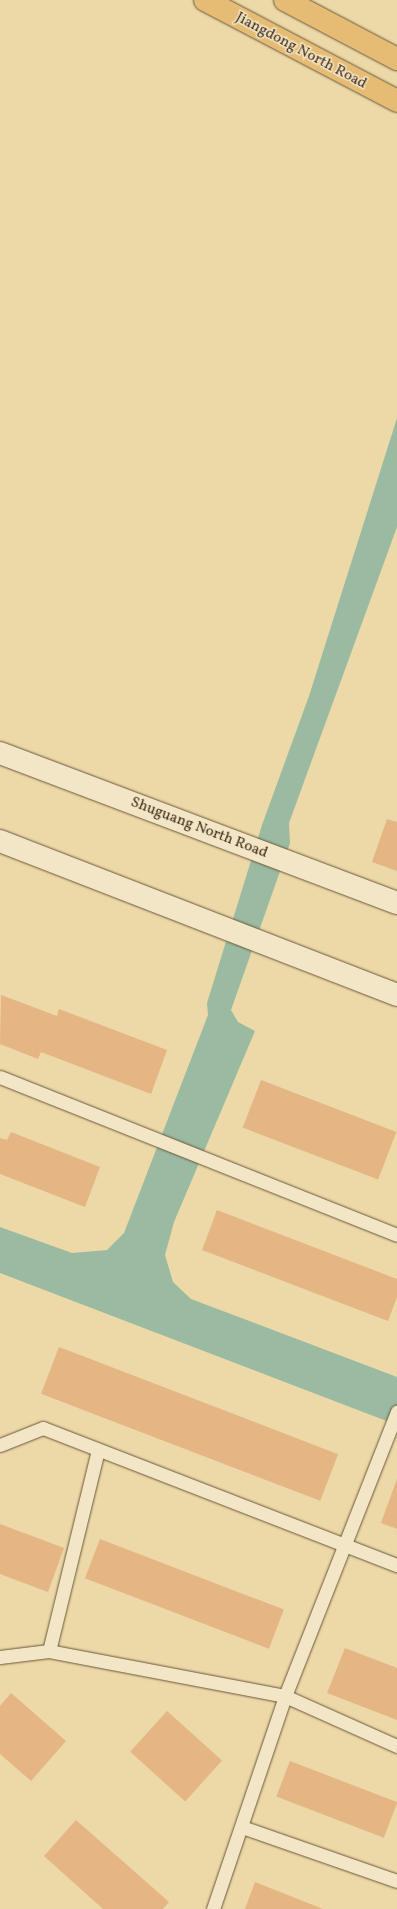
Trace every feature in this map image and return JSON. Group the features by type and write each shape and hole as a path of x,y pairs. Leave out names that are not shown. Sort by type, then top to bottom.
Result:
{"main road":[{"name":"Jiangdong North Road","path":"205,0 397,101"},
{"path":"285,0 397,59"},
{"name":"Shuguang North Road","path":"0,753 397,903"},
{"path":"0,841 397,995"}],"lane":[{"path":"0,1077 397,1235"},
{"path":"213,1909 242,1827 285,1696 343,1544 397,1410"},
{"path":"0,1445 43,1428 397,1566"},
{"path":"49,1651 98,1450"},
{"path":"0,1657 49,1651 285,1696 397,1746"},
{"path":"242,1827 397,1881"}],"shaded area":[{"path":"397,418 397,527 289,823 290,843 231,1010 238,1022 255,1031 174,1222 165,1255 173,1282 191,1299 397,1377 397,1425 0,1273 0,1227 72,1253 107,1250 124,1233 208,1015 207,1003 262,825 309,696"}],"building":[{"path":"387,819 397,822 397,871 372,862"},
{"path":"1,995 57,1016 59,1009 167,1050 151,1094 41,1052 38,1059 0,1044"},
{"path":"261,1080 396,1132 378,1180 243,1128"},
{"path":"11,1132 100,1167 85,1207 0,1174 0,1138 7,1140"},
{"path":"217,1210 397,1279 397,1297 388,1321 202,1250"},
{"path":"59,1347 338,1454 320,1501 41,1394"},
{"path":"397,1479 397,1529 381,1523"},
{"path":"0,1524 64,1548 48,1592 0,1574"},
{"path":"100,1539 284,1610 269,1649 85,1578"},
{"path":"345,1648 397,1668 397,1720 327,1693"},
{"path":"11,1693 66,1741 31,1781 0,1754 0,1706"},
{"path":"167,1711 222,1761 185,1801 130,1752"},
{"path":"290,1761 397,1802 384,1838 276,1796"},
{"path":"76,1820 169,1902 163,1909 103,1909 44,1856"},
{"path":"255,1882 323,1909 245,1909"}]}
